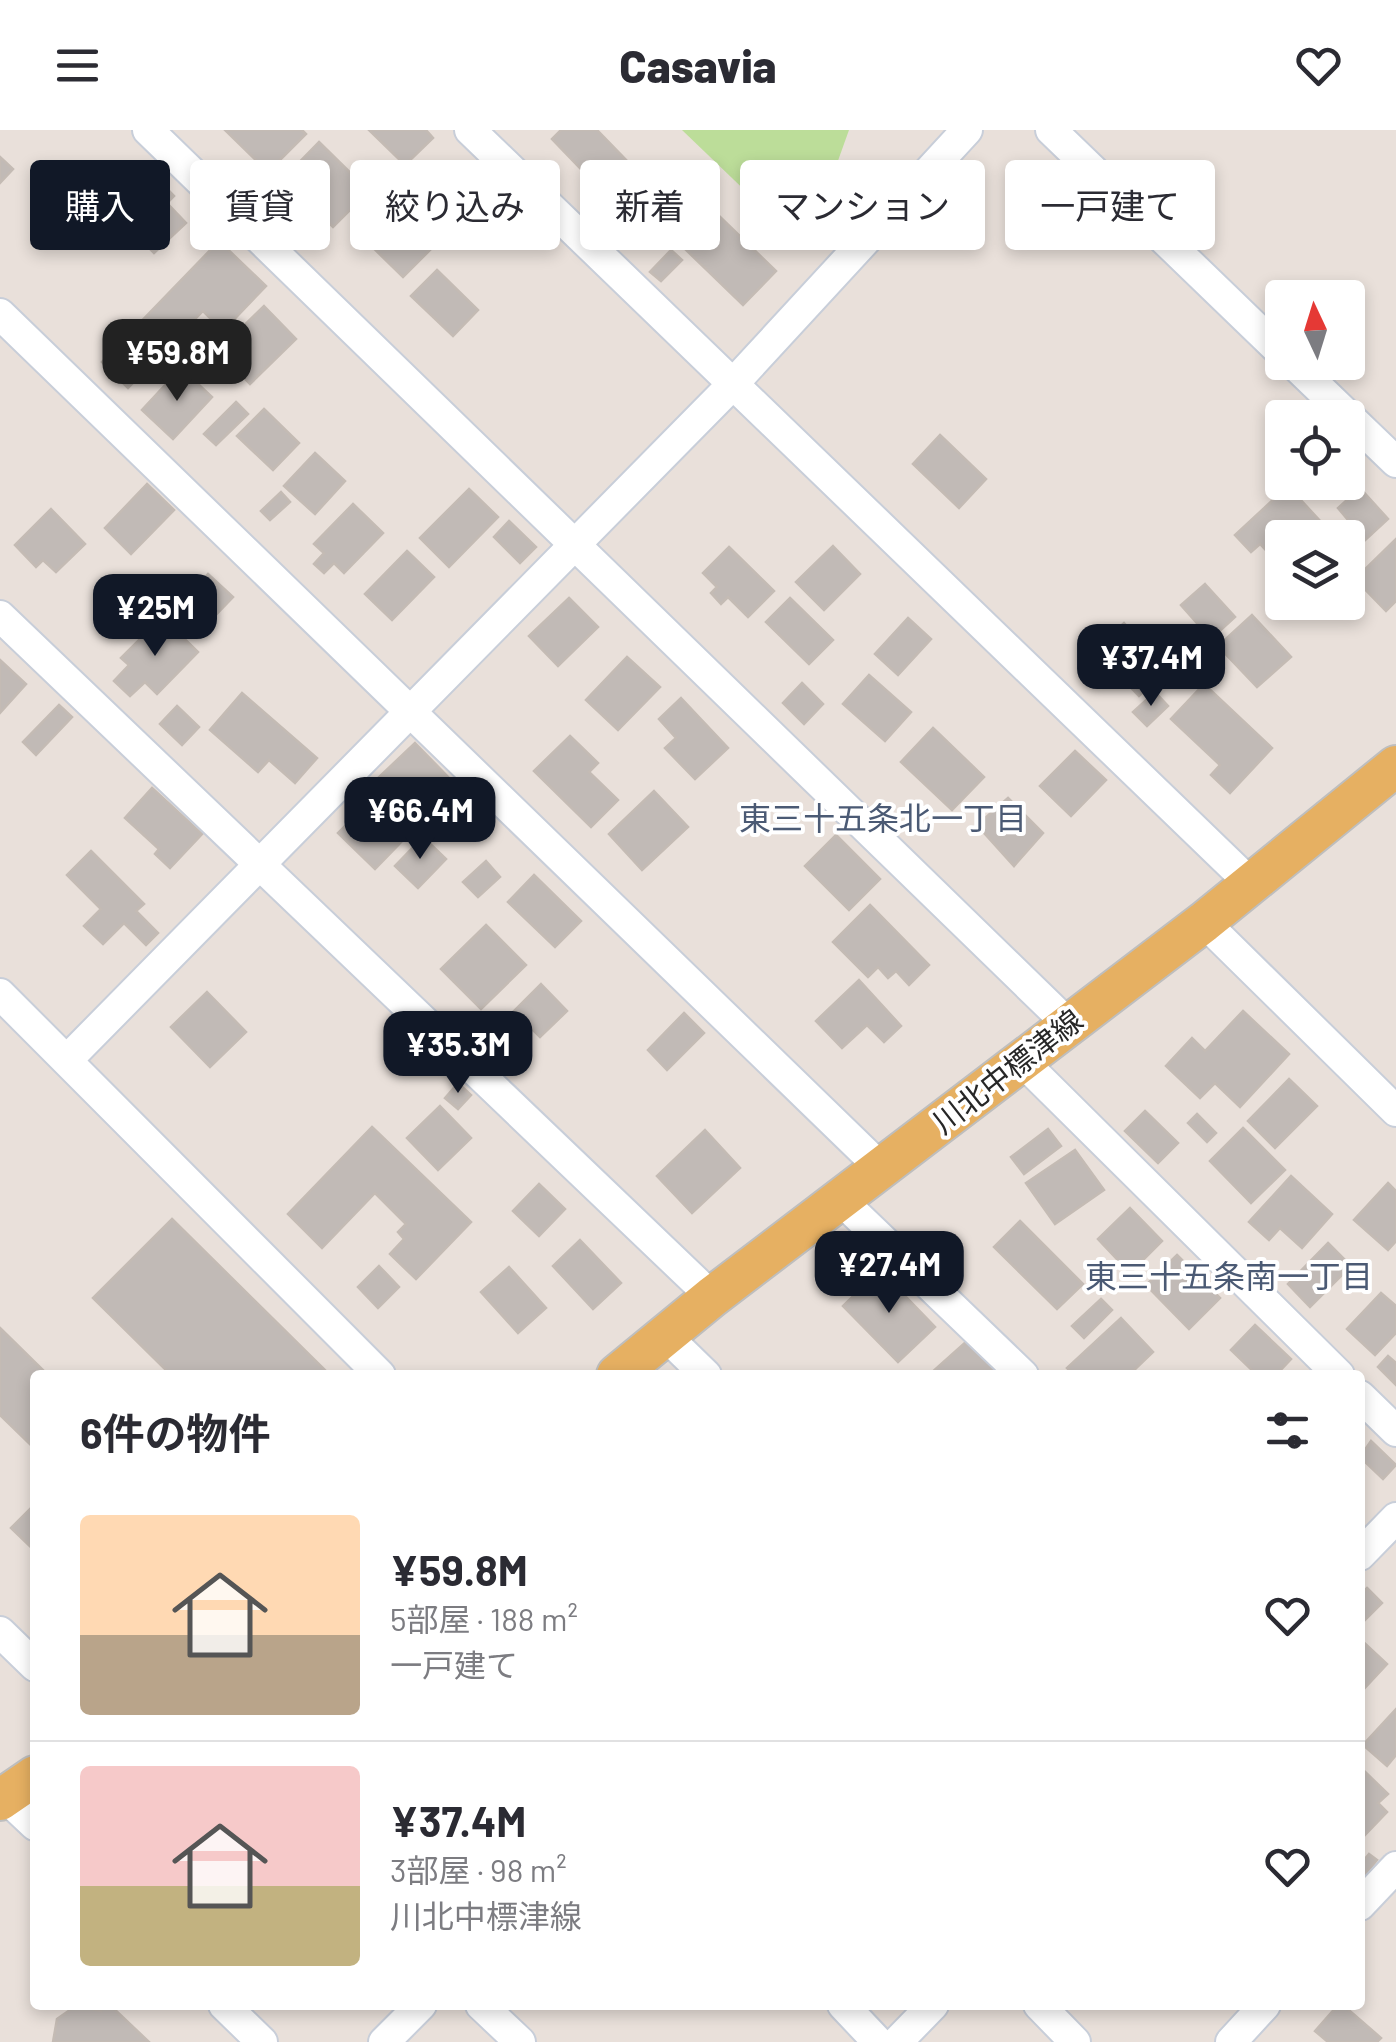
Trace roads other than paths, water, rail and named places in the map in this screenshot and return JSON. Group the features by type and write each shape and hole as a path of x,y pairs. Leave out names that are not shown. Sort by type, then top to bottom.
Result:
{"main road":[{"name":"川北中標津線","path":"624,1370 712,1298 843,1202 1204,922 1396,766"}],"street":[{"path":"148,130 1068,1024"},
{"path":"470,130 1250,882"},
{"path":"68,1060 407,711 575,547 732,385 966,130"},
{"path":"1051,130 1265,337"},
{"path":"0,314 882,1170"},
{"path":"1311,380 1396,462"},
{"path":"0,616 712,1298"},
{"path":"1204,922 1396,1112"},
{"path":"0,994 375,1370"},
{"path":"1024,1062 1334,1370"},
{"path":"843,1202 1017,1370"},
{"path":"667,1337 701,1370"},
{"path":"1365,1401 1396,1432"},
{"path":"1365,1551 1396,1518"},
{"path":"0,1632 30,1661"},
{"path":"13,1791 30,1817"},
{"path":"1365,1900 1396,1867"},
{"path":"229,2010 262,2042"},
{"path":"374,2039 415,2010"},
{"path":"486,2010 520,2042"},
{"path":"848,2010 878,2042"},
{"path":"897,2042 928,2010"},
{"path":"1044,2010 1076,2042"},
{"path":"1230,2042 1261,2010"}],"district":[{"name":"東三十五条北一丁目","path":"883,819"},
{"name":"東三十五条南一丁目","path":"1229,1277"}]}
